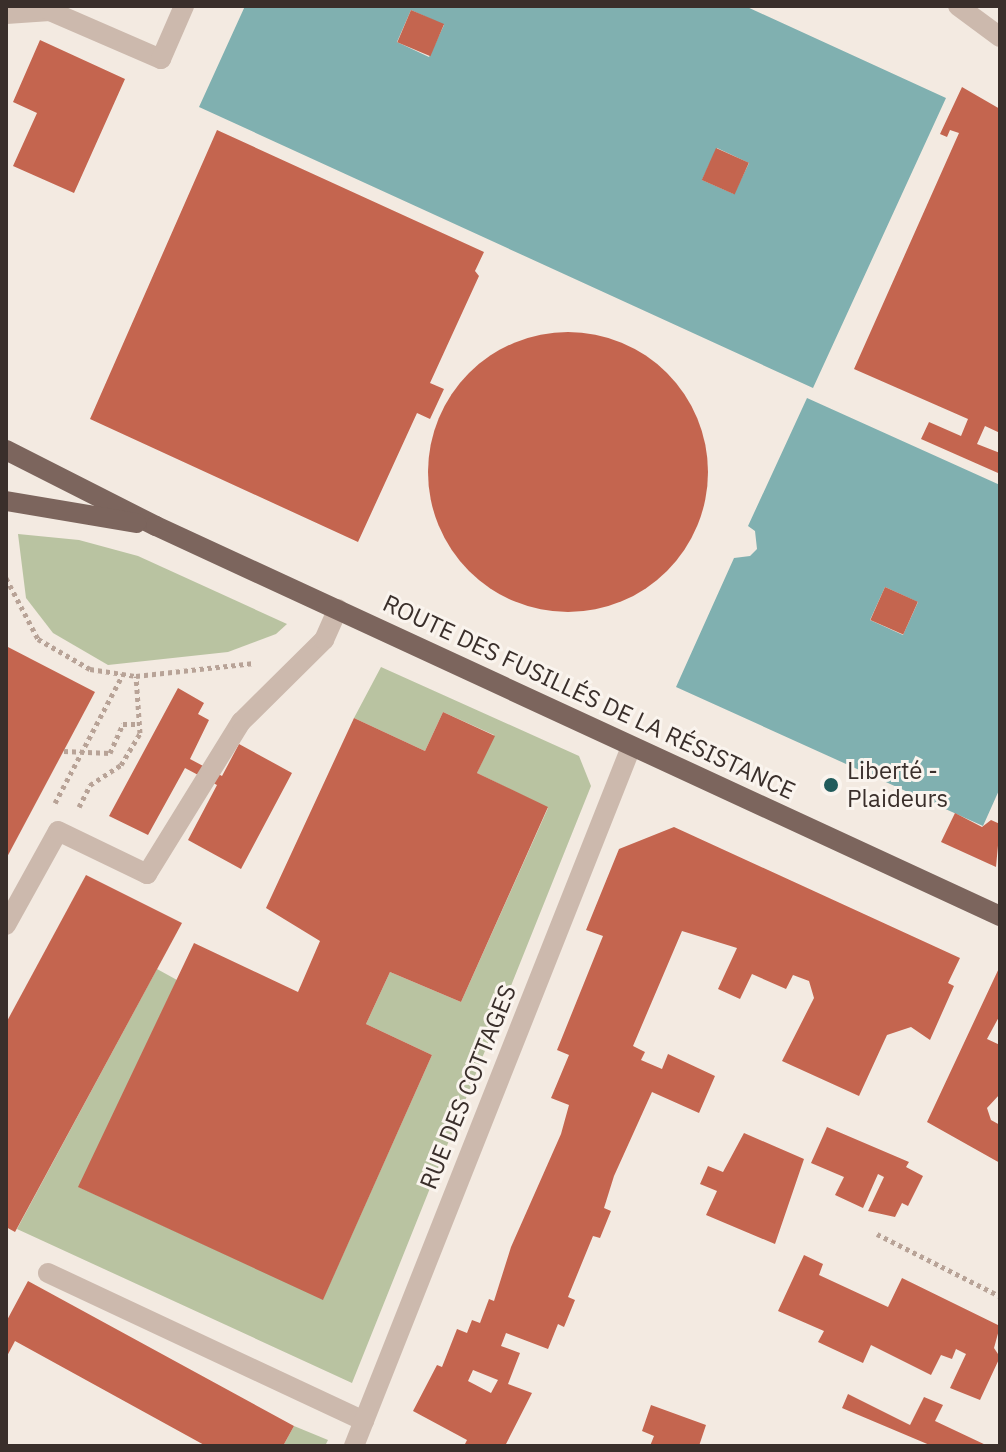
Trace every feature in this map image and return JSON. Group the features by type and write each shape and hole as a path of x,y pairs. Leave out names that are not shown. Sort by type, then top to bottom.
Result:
{"main road":[{"name":"ROUTE DES FUSILLÉS DE LA RÉSISTANCE","path":"6,450 156,526 1000,916"},
{"name":"ROUTE DES FUSILLÉS DE LA RÉSISTANCE","path":"6,501 156,526"}],"street":[{"path":"6,14 50,11 161,59 184,6"},
{"path":"958,6 1000,37"},
{"path":"6,925 58,831 147,874 241,722 324,640 338,609"},
{"name":"RUE DES COTTAGES","path":"354,1446 631,747"},
{"path":"48,1273 364,1421"}],"path":[{"path":"6,578 21,615 38,639 90,669 136,676 273,661 290,674"},
{"path":"58,831 54,805 123,674"},
{"path":"58,831 74,818 90,785 121,765 140,733 136,676"},
{"path":"64,751 110,753 123,724 139,724"},
{"path":"877,1234 1000,1296"}],"green space":[{"path":"18,534 79,540 138,556 287,624 276,634 228,652 108,665 53,633 26,598"},
{"path":"381,667 579,756 591,786 352,1383 17,1229 157,969 177,980 79,1187 323,1299 432,1055 366,1024 390,972 461,1002 548,808 477,773 494,735 443,712 425,751 354,718"},
{"path":"294,1426 328,1440 325,1446 283,1446"}],"water":[{"path":"245,6 745,6 946,98 813,388 199,107","holes":["411,10 444,25 429,57 397,42","717,148 749,163 734,194 702,180"]},
{"path":"807,398 1000,485 1000,788 983,826 676,687 734,558 750,556 757,549 755,531 748,526","holes":["885,587 918,602 903,635 870,620"]}],"building":[{"path":"411,10 444,24 430,56 397,42"},
{"path":"40,40 125,79 74,193 13,166 37,113 13,102"},
{"path":"962,87 1000,109 1000,433 985,426 977,444 1000,453 998,473 921,439 929,422 961,436 968,419 854,369 959,133 950,130 947,137 940,134"},
{"path":"217,130 484,252 475,271 479,276 430,383 444,389 430,419 417,413 358,542 90,419"},
{"path":"716,148 749,163 735,195 702,180"},
{"path":"568,332 609,338 646,356 667,373 684,394 702,431 708,472 702,513 684,550 667,571 646,588 609,606 568,612 527,606 490,588 469,571 452,550 434,513 428,472 434,431 452,394 469,373 490,356 527,338"},
{"path":"885,587 918,602 903,635 870,620"},
{"path":"6,646 95,692 6,859"},
{"path":"178,688 204,703 198,714 209,720 190,759 222,776 239,744 292,773 241,869 188,840 217,785 185,768 148,835 109,816"},
{"path":"443,712 495,736 477,773 548,807 461,1002 390,972 366,1024 432,1055 323,1300 78,1187 194,943 298,992 320,941 266,908 354,718 425,751"},
{"path":"955,813 982,827 991,820 1000,824 996,867 941,842"},
{"path":"674,827 960,958 948,983 954,986 930,1040 911,1027 887,1035 859,1096 782,1061 814,998 809,981 793,975 786,989 752,974 740,999 718,989 737,948 682,931 633,1046 645,1052 641,1060 662,1069 668,1054 715,1076 699,1113 652,1092 614,1176 604,1208 611,1211 600,1238 593,1236 568,1297 575,1300 564,1327 558,1324 548,1349 506,1333 501,1346 520,1353 508,1384 532,1393 505,1446 464,1446 467,1440 413,1411 437,1365 442,1367 457,1329 467,1333 472,1320 480,1323 489,1299 494,1301 511,1247 561,1134 569,1105 551,1098 569,1055 557,1050 603,936 586,930 619,849","holes":["473,1370 498,1380 491,1393 468,1381"]},
{"path":"86,875 182,923 15,1232 6,1227 6,1023"},
{"path":"1000,966 1000,1015 987,1039 1000,1045 1000,1094 987,1108 991,1120 1000,1125 1000,1163 927,1122"},
{"path":"827,1127 909,1162 906,1167 923,1176 908,1206 902,1203 895,1217 868,1211 884,1177 878,1174 863,1208 835,1195 844,1177 811,1163"},
{"path":"744,1133 804,1159 775,1244 706,1215 717,1191 700,1184 708,1166 723,1172"},
{"path":"804,1255 823,1264 819,1275 888,1307 902,1278 1000,1326 994,1348 1000,1357 980,1400 950,1388 966,1354 956,1349 952,1359 941,1355 931,1375 871,1345 863,1363 818,1342 824,1331 778,1311"},
{"path":"28,1281 294,1426 283,1446 206,1446 15,1341 6,1358 6,1322"},
{"path":"848,1394 910,1425 924,1397 943,1405 935,1421 988,1446 932,1446 842,1408"},
{"path":"651,1405 706,1425 699,1446 650,1446 654,1436 642,1431"}],"place":[{"name":"Liberté - Plaideurs","path":"831,785"}]}
